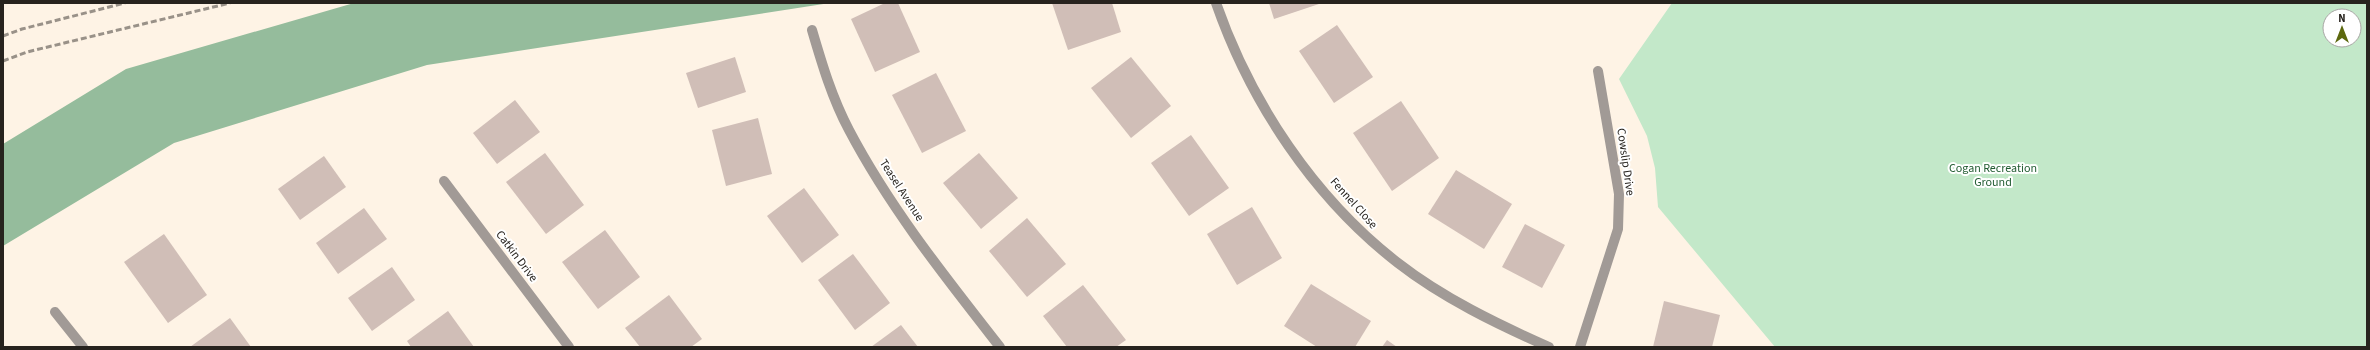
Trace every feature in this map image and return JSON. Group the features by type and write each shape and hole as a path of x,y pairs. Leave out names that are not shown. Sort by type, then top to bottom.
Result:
{"street":[{"name":"Fennel Close","path":"1216,3 1227,35 1248,78 1278,130 1297,158 1356,229 1399,264 1448,295 1500,325 1549,347"},
{"name":"Teasel Avenue","path":"812,30 827,81 848,130 884,190 923,245 1000,347"},
{"name":"Cowslip Drive","path":"1580,347 1618,229 1619,194 1598,71"},
{"name":"Catkin Drive","path":"444,181 569,347"},
{"path":"55,312 83,347"}],"green space":[{"path":"354,3 830,3 427,65 174,143 3,246 3,144 126,69"},
{"name":"Cogan Recreation Ground","path":"1672,3 2367,3 2367,347 1775,347 1658,207 1655,168 1647,136 1619,79"}],"building":[{"path":"885,3 898,3 920,52 875,72 851,19"},
{"path":"1052,3 1112,3 1121,32 1068,50"},
{"path":"1269,3 1322,3 1274,19"},
{"path":"1337,25 1373,77 1334,103 1299,51"},
{"path":"735,57 746,92 698,108 686,73"},
{"path":"1131,57 1171,106 1131,138 1091,88"},
{"path":"936,73 966,131 922,153 892,95"},
{"path":"515,100 540,132 497,164 473,133"},
{"path":"1401,101 1439,158 1392,191 1353,133"},
{"path":"758,118 772,174 726,186 712,130"},
{"path":"1191,135 1229,188 1189,216 1151,163"},
{"path":"545,153 584,205 546,234 506,182"},
{"path":"979,153 1018,198 981,229 943,183"},
{"path":"324,156 346,187 300,220 278,189"},
{"path":"1456,170 1512,204 1484,249 1428,214"},
{"path":"804,188 839,235 802,263 767,216"},
{"path":"1252,207 1282,258 1237,285 1207,234"},
{"path":"364,208 387,239 338,274 316,243"},
{"path":"1027,218 1066,264 1027,297 989,251"},
{"path":"1525,224 1565,245 1542,288 1502,267"},
{"path":"605,230 640,277 598,309 562,262"},
{"path":"164,234 207,295 168,323 124,262"},
{"path":"853,254 890,303 855,330 818,280"},
{"path":"392,267 415,300 372,331 348,298"},
{"path":"1311,284 1371,321 1355,347 1317,347 1284,326"},
{"path":"1083,285 1126,340 1116,347 1067,347 1043,316"},
{"path":"669,295 702,339 691,347 640,347 625,328"},
{"path":"1664,301 1720,315 1712,347 1653,347"},
{"path":"448,311 474,347 411,347 407,341"},
{"path":"230,318 251,347 190,347"},
{"path":"901,325 918,347 871,347"},
{"path":"1387,340 1397,347 1382,347"}],"railway":[{"path":"3,36 22,29 125,3"},
{"path":"3,61 27,52 230,3"}]}
